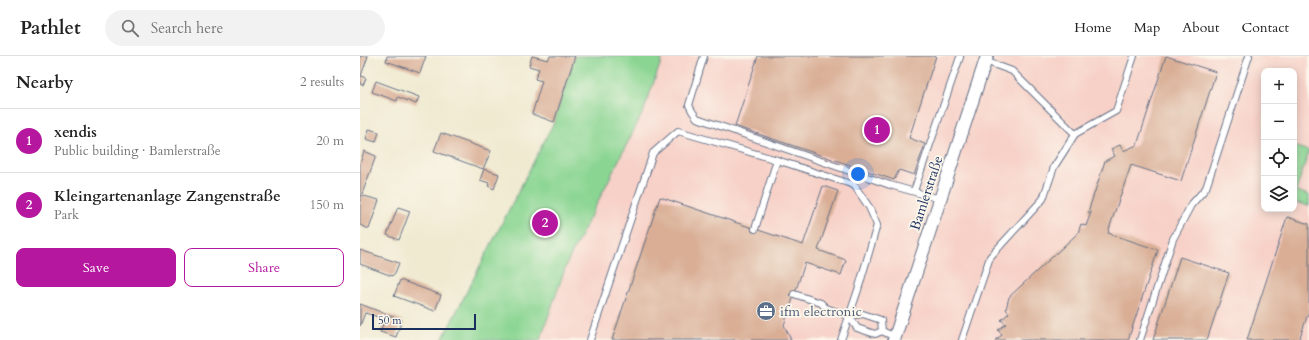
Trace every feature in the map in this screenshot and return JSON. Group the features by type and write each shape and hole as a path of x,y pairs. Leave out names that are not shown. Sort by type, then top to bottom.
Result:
{"street":[{"name":"Bamlerstraße","path":"894,339 986,58"}],"lane":[{"path":"704,56 689,105 697,118 890,185 940,199"},
{"path":"962,340 990,257 1043,199 1054,166 1075,134 1116,111 1134,56"},
{"path":"1140,340 1173,239 1191,205 1206,188 1249,56"},
{"path":"914,191 960,57"},
{"path":"986,58 1012,71 1075,134"},
{"path":"590,340 652,153 678,131 777,160 854,185 869,207 877,225 860,284 841,340"},
{"path":"755,229 777,160"},
{"path":"794,294 821,303 826,308 849,316 863,314 880,320 882,331 894,339"},
{"path":"849,316 857,328 875,334 882,331"}],"shaded area":[{"path":"663,56 1309,56 1309,340 540,340 567,263 644,110"}],"green space":[{"path":"575,56 663,56 644,110 567,263 540,340 442,340 554,122"},
{"path":"1297,147 1309,151 1297,188"},
{"path":"1297,191 1309,195 1309,206 1297,203"}],"building":[{"path":"360,56 368,56 361,76 366,78 363,85 360,84"},
{"path":"387,56 426,56 420,73 386,61"},
{"path":"532,56 548,60 550,56 575,56 554,122 532,114 542,81 535,79 539,69 529,66"},
{"path":"758,56 936,56 909,138 925,144 914,175 899,170 894,180 735,126"},
{"path":"1166,56 1216,72 1181,181 1131,165 1112,220 1108,233 1158,250 1128,340 995,340 1002,335 998,330 1006,324 1001,320 1009,313 1006,309 1009,297 1078,233 1081,224 1086,226 1091,212 1088,212 1105,161 1115,156 1111,149 1120,145 1123,151 1137,145"},
{"path":"376,81 419,97 416,104 398,97 397,101 372,92"},
{"path":"369,129 379,132 376,142 366,139"},
{"path":"441,133 491,151 483,169 434,151"},
{"path":"364,151 376,156 362,194 360,193 360,164"},
{"path":"484,169 499,174 494,189 488,186 489,183 480,180"},
{"path":"823,186 838,191 818,250 846,260 841,275 805,263 784,325 791,340 612,340 660,197 803,245"},
{"path":"360,195 379,200 369,229 360,225"},
{"path":"398,207 410,211 399,240 387,235"},
{"path":"1287,217 1309,224 1309,311 1299,340 1247,340"},
{"path":"360,250 399,263 395,273 392,276 360,264"},
{"path":"1180,257 1229,273 1207,340 1153,340"},
{"path":"400,280 441,295 435,311 394,296"},
{"path":"360,304 402,320 396,337 380,332 385,319 365,313 360,326"}],"place":[{"name":"xendis","path":"877,130"},
{"name":"Kleingartenanlage Zangenstraße","path":"545,223"},
{"name":"ifm electronic","path":"766,311"}]}
